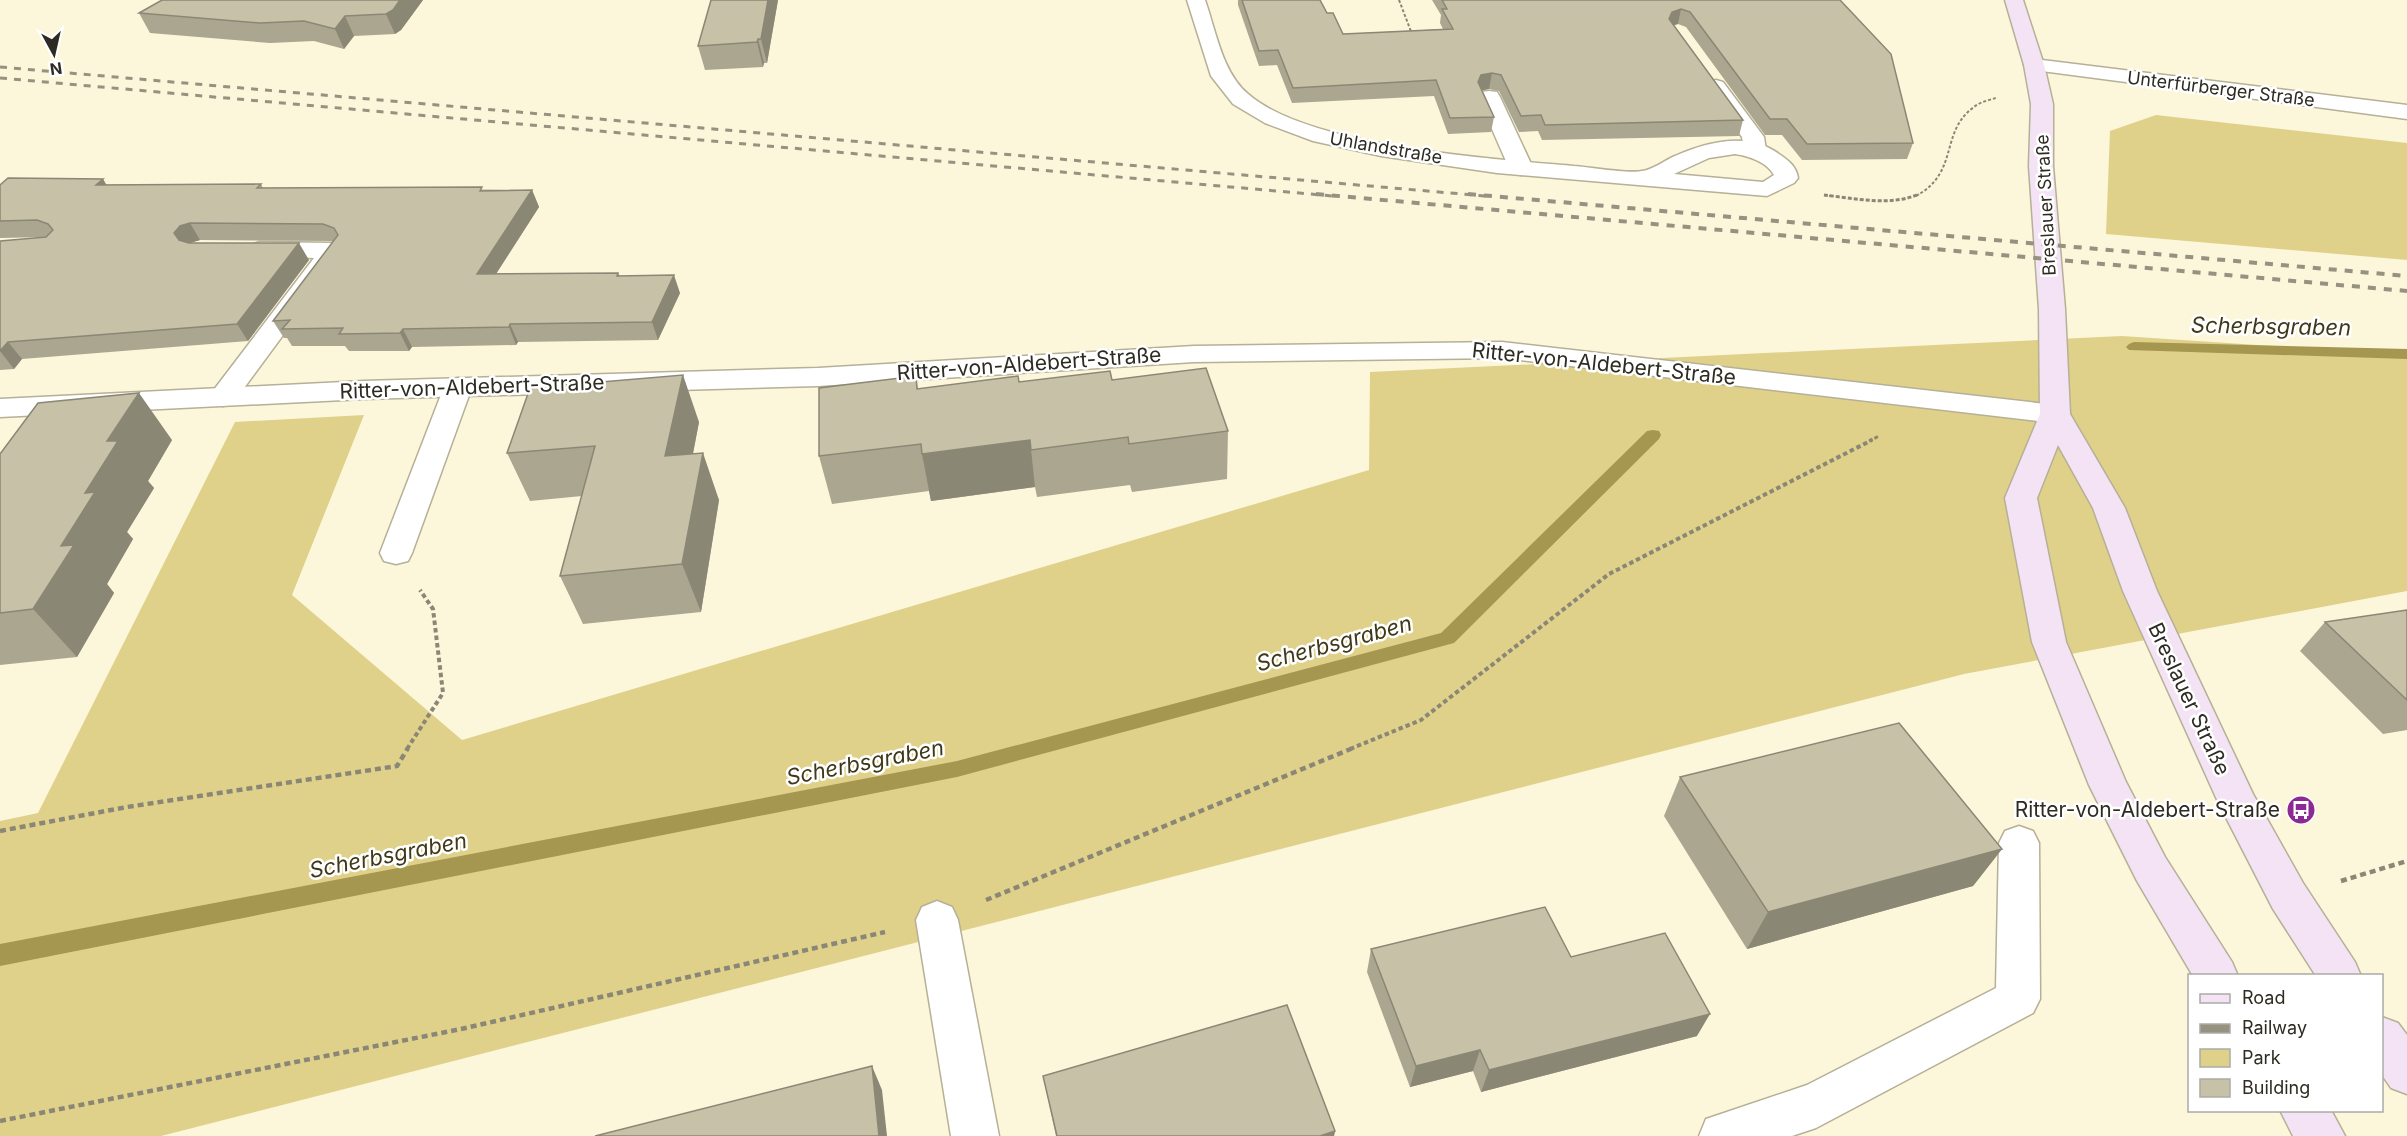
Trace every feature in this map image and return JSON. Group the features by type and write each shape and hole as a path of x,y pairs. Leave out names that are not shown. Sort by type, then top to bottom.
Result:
{"main road":[{"name":"Breslauer Straße","path":"2014,0 2034,65 2042,104 2041,166 2052,309 2055,414 2021,498 2049,642 2108,785 2151,869 2216,974"},
{"name":"Breslauer Straße","path":"2055,414 2109,508 2140,591 2237,802 2288,896 2339,974"},
{"path":"2383,1039 2407,1072"},
{"path":"2304,1112 2321,1136"}],"street":[{"name":"Uhlandstraße","path":"1196,0 1221,76 1241,99 1274,118 1321,136 1381,149 1521,168 1649,177 1767,189 1786,178 1785,170 1769,155 1755,150 1726,147 1707,150 1649,177"},
{"name":"Unterfürberger Straße","path":"2034,65 2407,112"},
{"path":"1704,70 1752,137 1755,150"},
{"path":"1489,97 1521,168"},
{"path":"223,397 332,251 236,250"},
{"name":"Ritter-von-Aldebert-Straße","path":"0,408 458,387 818,377 1194,354 1502,350 2055,414"},
{"path":"396,553 458,387"},
{"path":"1723,1136 1816,1105 2018,999 2019,843"},
{"path":"937,920 975,1136"}],"path":[{"path":"1399,0 1415,43"},
{"path":"1767,189 1871,200 1917,196 1933,187 1943,170 1951,137 1963,114 1972,105 1995,97 2042,104"},
{"path":"0,1121 461,1029 937,920 1421,720 1609,574 1947,402"},
{"path":"0,831 128,807 397,766 442,693 433,609 396,553"},
{"path":"2288,896 2407,861"}],"green space":[{"path":"2156,115 2407,143 2407,260 2106,234 2110,131"},
{"path":"2122,336 2407,355 2407,591 1964,674 161,1136 0,1136 0,821 38,813 235,422 364,415 292,595 462,740 1369,470 1370,372"}],"building":[{"path":"162,0 400,0 393,10 386,14 345,16 335,29 304,21 260,23 139,13"},
{"path":"711,0 768,0 761,39 757,42 698,46"},
{"path":"1242,0 1320,0 1327,13 1333,13 1343,34 1453,29 1442,9 1447,9 1442,0 1840,0 1891,54 1913,143 1807,144 1787,119 1770,119 1690,12 1681,9 1672,12 1669,19 1743,120 1545,125 1541,115 1521,116 1501,75 1492,73 1481,75 1478,82 1494,117 1450,118 1436,80 1293,88 1278,50 1259,51"},
{"path":"8,178 103,179 96,185 261,184 257,188 482,187 480,191 532,190 477,274 674,275 652,322 510,324 509,327 403,329 400,333 339,334 343,328 282,329 290,320 273,321 338,235 334,228 323,224 190,223 180,226 174,233 179,240 189,243 299,243 237,324 8,342 0,351 0,241 46,237 53,230 48,224 37,220 0,221 0,185"},
{"path":"1206,368 1228,431 1129,444 1128,437 1031,450 1030,440 922,454 921,444 819,456 819,388 916,376 917,389 1018,376 1019,382 1110,371 1112,380"},
{"path":"683,375 665,456 703,453 682,564 560,576 595,446 507,453 530,388"},
{"path":"139,393 107,441 118,441 85,493 95,492 61,546 74,545 33,609 0,613 0,454 38,403"},
{"path":"2407,610 2407,700 2325,622"},
{"path":"1899,723 2002,849 1768,912 1680,777"},
{"path":"1545,907 1571,957 1665,933 1710,1014 1489,1070 1480,1050 1416,1066 1371,949"},
{"path":"1287,1005 1335,1131 1320,1136 1057,1136 1043,1076"},
{"path":"872,1066 879,1136 595,1136"}],"waterway":[{"name":"Scherbsgraben","path":"2134,347 2407,354"},
{"name":"Scherbsgraben","path":"0,955 957,769 1447,638 1653,435"}],"railway":[{"path":"0,67 1485,196"},
{"path":"0,78 1333,196"},
{"path":"1316,194 2407,291"},
{"path":"1468,194 2407,276"}],"place":[{"name":"Ritter-von-Aldebert-Straße","path":"2301,810"}]}
